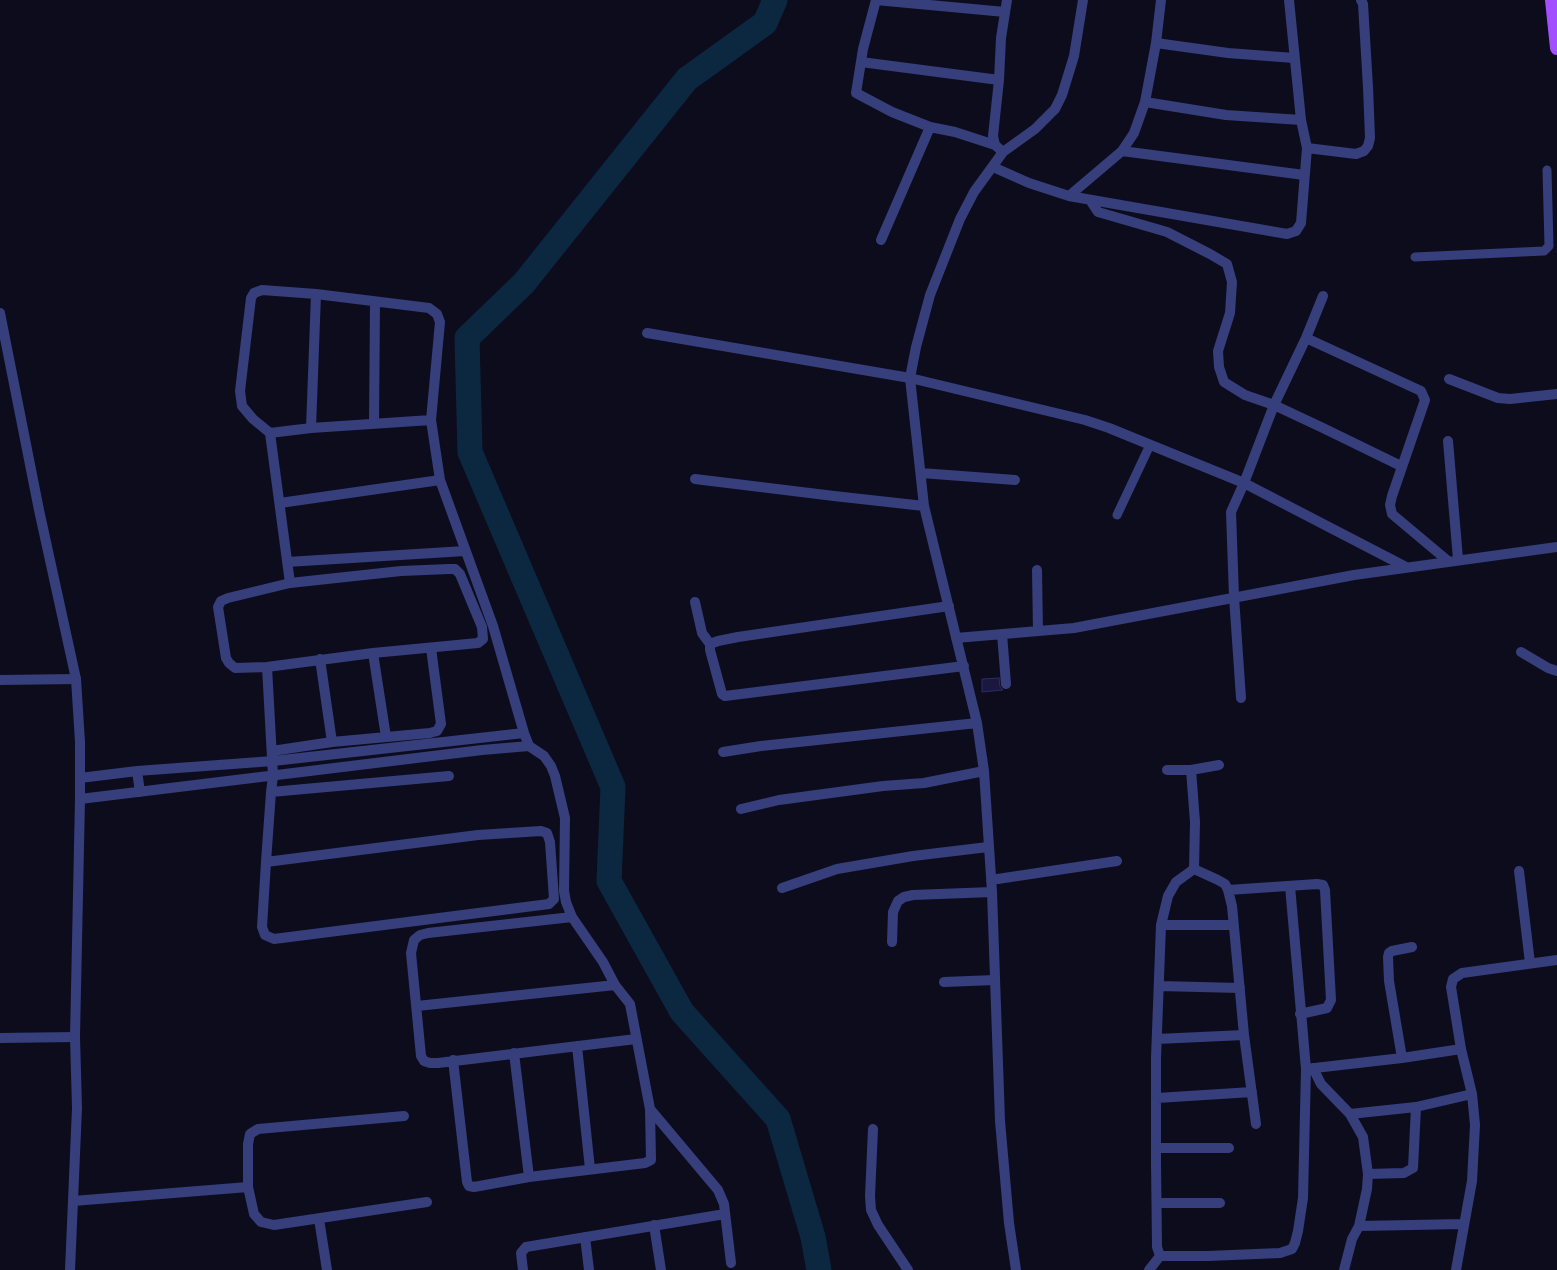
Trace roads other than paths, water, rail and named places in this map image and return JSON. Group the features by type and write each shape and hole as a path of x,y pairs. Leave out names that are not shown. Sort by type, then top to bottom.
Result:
{"main road":[{"path":"1552,0 1557,48"}],"street":[{"path":"999,149 954,132 930,127 892,112 856,92 876,0 1005,12"},
{"path":"999,149 993,136 1001,38 1007,0"},
{"path":"1016,1270 1009,1223 1000,1121 992,892 984,771 977,723 924,506 910,378 930,295 960,219 974,192 992,167 999,149 1035,129 1055,109 1062,94 1074,56 1083,0"},
{"path":"1069,196 1122,151 1134,133 1146,102 1156,43 1160,0"},
{"path":"992,167 1029,183 1069,196 1288,234 1296,231 1301,223 1307,148 1301,120 1288,0"},
{"path":"1307,148 1356,154 1364,151 1368,146 1370,138 1368,87 1361,0"},
{"path":"1156,43 1228,53 1294,58"},
{"path":"861,62 999,80"},
{"path":"1146,102 1226,115 1301,120"},
{"path":"881,240 930,127"},
{"path":"1122,151 1304,175"},
{"path":"1090,200 1098,212 1167,232 1226,264 1232,282 1230,313 1218,351 1219,367 1224,382 1245,395 1274,405 1401,466"},
{"path":"290,584 270,433 253,419 242,406 240,391 251,298 254,293 262,290 316,294 429,308 437,314 440,322 431,420 440,480 492,626 524,733 530,746 544,756 555,776 565,818 564,891 566,902 572,917 603,962 615,986 630,1004 650,1109 651,1160 645,1163 529,1177 474,1187 469,1186 453,1060"},
{"path":"312,428 316,294"},
{"path":"1241,698 1230,512 1244,483 1274,405 1306,338 1323,296"},
{"path":"374,424 375,302"},
{"path":"0,313 1,327 38,510 76,679 80,742 75,1036 77,1108 70,1270"},
{"path":"646,333 910,378 1085,420 1244,483 1406,567"},
{"path":"1306,338 1421,392 1425,400 1392,496 1392,514 1453,560"},
{"path":"1449,379 1498,398 1510,399 1557,394"},
{"path":"270,433 312,428 431,420"},
{"path":"1448,441 1453,560"},
{"path":"921,473 1015,480"},
{"path":"695,478 924,506"},
{"path":"280,502 440,480"},
{"path":"956,638 1038,631 1116,621 1234,597 1406,567 1557,547"},
{"path":"286,562 465,551"},
{"path":"455,569 460,574 482,627 483,639 478,643 431,648 373,653 267,667 235,668 226,658 218,606 221,601 228,598 290,584 402,572 455,569"},
{"path":"1037,570 1038,631"},
{"path":"696,602 702,633 710,644 722,694 725,696 964,666"},
{"path":"710,644 738,637 949,606"},
{"path":"1002,634 1006,684"},
{"path":"80,778 137,771 242,764 332,742 437,731 441,724 431,648"},
{"path":"1521,652 1548,668 1557,671"},
{"path":"373,653 386,737"},
{"path":"320,660 332,742"},
{"path":"266,862 478,835 541,831 547,832 550,842 554,899 549,904 274,939 266,935 262,928 266,862 271,792 273,776 267,667"},
{"path":"0,680 76,679"},
{"path":"723,752 761,746 977,723"},
{"path":"272,756 524,733"},
{"path":"80,799 482,750 530,746"},
{"path":"242,764 243,780"},
{"path":"1167,770 1190,770 1219,766"},
{"path":"1190,770 1195,822 1194,869"},
{"path":"137,771 140,792"},
{"path":"741,809 779,800 924,782 984,771"},
{"path":"271,792 449,776"},
{"path":"782,888 838,869 913,856 988,847"},
{"path":"991,880 1117,861"},
{"path":"1194,869 1225,884 1232,906 1232,925 1244,1035 1256,1124"},
{"path":"1160,1256 1157,1247 1156,1148 1161,925 1168,896 1176,882 1194,869"},
{"path":"1519,870 1530,963"},
{"path":"1228,890 1323,885 1325,890 1331,1000 1327,1008 1300,1014"},
{"path":"1160,1256 1244,1255 1280,1253 1292,1249 1298,1231 1302,1198 1310,1068 1300,1014 1290,886"},
{"path":"892,942 893,912 898,901 904,897 992,892"},
{"path":"572,917 420,935 414,940 411,953 421,1056 424,1061 430,1063 636,1039"},
{"path":"1161,925 1232,925"},
{"path":"1402,1058 1389,981 1388,957 1392,951 1412,947"},
{"path":"1456,1270 1472,1181 1475,1125 1472,1094 1461,1049 1451,987 1453,979 1462,973 1557,960"},
{"path":"944,982 995,980"},
{"path":"417,1006 615,986"},
{"path":"1159,986 1240,988"},
{"path":"1157,1039 1244,1035"},
{"path":"0,1038 75,1036"},
{"path":"577,1046 590,1169"},
{"path":"1310,1068 1402,1058 1461,1049"},
{"path":"514,1053 529,1177"},
{"path":"1310,1068 1321,1084 1350,1114 1362,1137 1368,1174 1367,1189 1359,1226 1352,1239 1344,1270"},
{"path":"1157,1098 1252,1092"},
{"path":"1350,1114 1416,1107 1472,1094"},
{"path":"1368,1174 1404,1173 1412,1168 1416,1107"},
{"path":"650,1109 718,1190 724,1204 731,1263"},
{"path":"404,1116 258,1129 250,1134 248,1144 248,1187 254,1214 261,1222 274,1225 427,1202"},
{"path":"873,1129 871,1210 878,1225 908,1270"},
{"path":"1156,1148 1229,1148"},
{"path":"73,1201 248,1187"},
{"path":"1157,1203 1220,1203"},
{"path":"522,1270 521,1252 526,1246 725,1214"},
{"path":"319,1219 327,1270"},
{"path":"1359,1226 1464,1224"},
{"path":"654,1225 661,1270"},
{"path":"585,1237 589,1270"},
{"path":"1149,1270 1160,1256"}],"lane":[{"path":"1415,258 1544,251 1550,246 1554,227 1547,170"},
{"path":"1117,515 1150,445"}],"waterway":[{"path":"775,0 765,23 687,79 524,283 467,338 470,452 613,787 609,881 682,1012 778,1119 813,1237 819,1270"}]}
